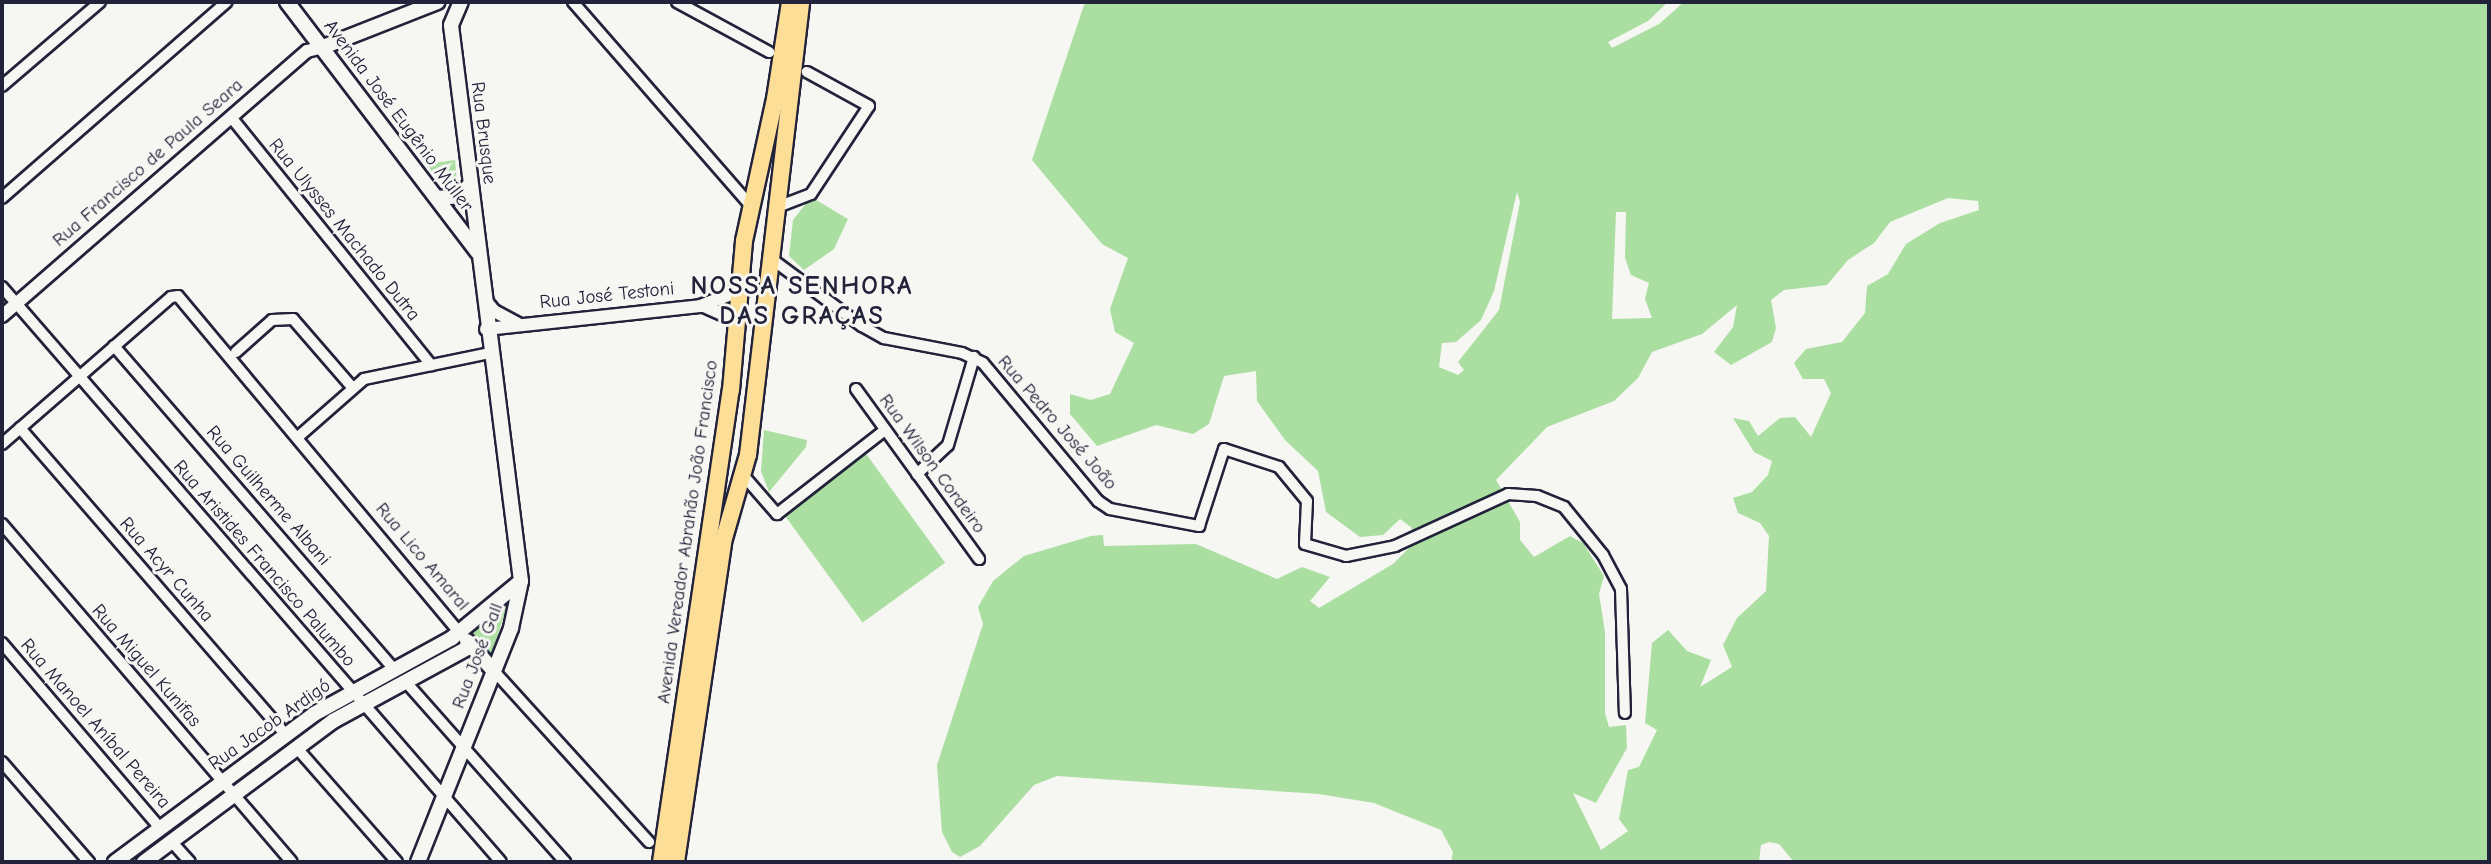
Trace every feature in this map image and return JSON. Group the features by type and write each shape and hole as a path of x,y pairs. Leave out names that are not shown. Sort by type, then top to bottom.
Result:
{"main road":[{"name":"Avenida José Eugênio Müller","path":"287,2 478,254"},
{"path":"323,47 418,7 437,2"},
{"name":"Rua Brusque","path":"461,2 451,25 475,211 486,329"},
{"name":"Avenida Vereador Abrahão João Francisco","path":"661,862 722,451 738,285 750,205 772,110 790,2"},
{"name":"Avenida Vereador Abrahão João Francisco","path":"676,862 720,556 743,475 774,260 787,99 801,2"},
{"path":"437,198 458,196 470,185"},
{"path":"750,205 766,196 780,206"},
{"path":"455,221 454,214 462,206 475,211"},
{"name":"Rua José Gall","path":"418,862 517,609 521,581 486,329"},
{"path":"722,451 743,475"},
{"name":"Rua Jacob Ardigó","path":"116,862 286,735 351,692 460,632 521,581"},
{"name":"Rua Lico Amaral","path":"460,632 494,671"},
{"name":"Rua Jacob Ardigó","path":"144,862 296,747 362,704 471,646"}],"street":[{"path":"2,86 100,2"},
{"path":"2,198 227,2"},
{"path":"573,2 750,205"},
{"path":"677,2 769,52"},
{"name":"Rua Francisco de Paula Seara","path":"2,316 307,51 323,47"},
{"path":"780,206 811,194 869,106 807,72"},
{"name":"Rua Ulysses Machado Dutra","path":"231,117 431,365"},
{"name":"Rua Pedro José João","path":"774,260 862,326 884,338 974,357 997,377 1098,501 1110,509 1199,526 1224,449 1279,467 1307,501 1305,544 1346,556 1395,545 1508,494 1537,496 1564,507 1603,555 1621,589 1625,713"},
{"name":"Rua José Testoni","path":"486,329 700,306 731,294 738,285"},
{"name":"Rua Aristides Francisco Palumbo","path":"2,287 501,862"},
{"name":"Rua Lico Amaral","path":"114,346 171,297 180,297 460,632"},
{"name":"Rua José Testoni","path":"483,298 494,311 518,324"},
{"name":"Rua José Testoni","path":"700,306 736,320"},
{"path":"236,352 272,320 293,319 352,387"},
{"path":"2,444 114,346"},
{"name":"Rua Guilherme Albani","path":"114,346 394,669"},
{"path":"298,437 364,379 490,353"},
{"path":"917,474 948,444 974,357"},
{"name":"Rua Wilson Cordeiro","path":"856,389 979,559"},
{"name":"Rua Acyr Cunha","path":"20,428 286,735"},
{"path":"743,475 777,514 885,430"},
{"name":"Rua Miguel Kunifas","path":"2,524 292,862"},
{"name":"Rua Manoel Aníbal Pereira","path":"2,643 161,829"},
{"name":"Rua Lico Amaral","path":"494,671 649,842"},
{"path":"405,681 565,862"},
{"path":"296,747 397,862"},
{"path":"2,762 89,862"},
{"path":"171,841 190,862"}],"green space":[{"path":"1085,2 1668,2 1648,21 1608,42 1612,48 1659,24 1684,2 2489,2 2489,862 1794,862 1779,844 1769,842 1761,845 1759,862 1451,862 1453,852 1441,830 1374,803 1319,794 1057,776 1034,785 980,846 960,857 952,852 942,832 937,765 983,624 978,607 993,581 1024,556 1091,536 1103,535 1104,546 1196,544 1277,579 1302,567 1330,577 1310,601 1319,608 1393,564 1415,542 1411,527 1400,519 1383,535 1360,537 1326,512 1318,471 1285,440 1257,401 1256,371 1224,376 1209,424 1193,434 1156,425 1097,446 1070,414 1070,394 1091,400 1110,394 1134,343 1115,332 1110,309 1128,258 1102,244 1032,160","holes":["1517,192 1520,202 1499,310 1458,362 1464,370 1458,375 1439,367 1442,343 1456,342 1481,320 1494,291","1948,198 1978,201 1979,210 1940,223 1906,244 1888,274 1867,286 1865,313 1842,342 1806,349 1794,363 1803,379 1824,379 1831,393 1811,437 1795,417 1780,418 1758,436 1749,421 1733,418 1754,452 1772,461 1768,475 1752,492 1733,498 1738,513 1760,523 1769,536 1766,591 1737,618 1723,645 1732,667 1700,687 1711,660 1687,651 1668,630 1652,643 1645,723 1657,730 1639,767 1628,770 1619,819 1628,831 1601,850 1573,793 1596,803 1627,748 1626,725 1609,727 1605,713 1605,632 1599,594 1604,576 1583,543 1570,536 1534,557 1520,540 1520,522 1496,480 1547,427 1614,401 1638,378 1652,352 1702,334 1737,305 1733,327 1714,352 1731,365 1772,342 1776,328 1771,300 1784,290 1827,285 1848,260 1874,243 1890,222","1616,212 1626,212 1625,258 1631,275 1649,283 1645,299 1652,318 1612,319"]},
{"path":"455,160 457,183 445,190 427,164"},
{"path":"811,197 848,219 834,249 804,270 789,256 793,220"},
{"path":"764,430 807,440 806,447 769,492 761,471"},
{"path":"864,451 945,563 863,623 781,511"},
{"path":"509,599 492,653 486,655 468,634"}],"district":[{"name":"NOSSA SENHORA DAS GRAÇAS","path":"802,302"}]}
